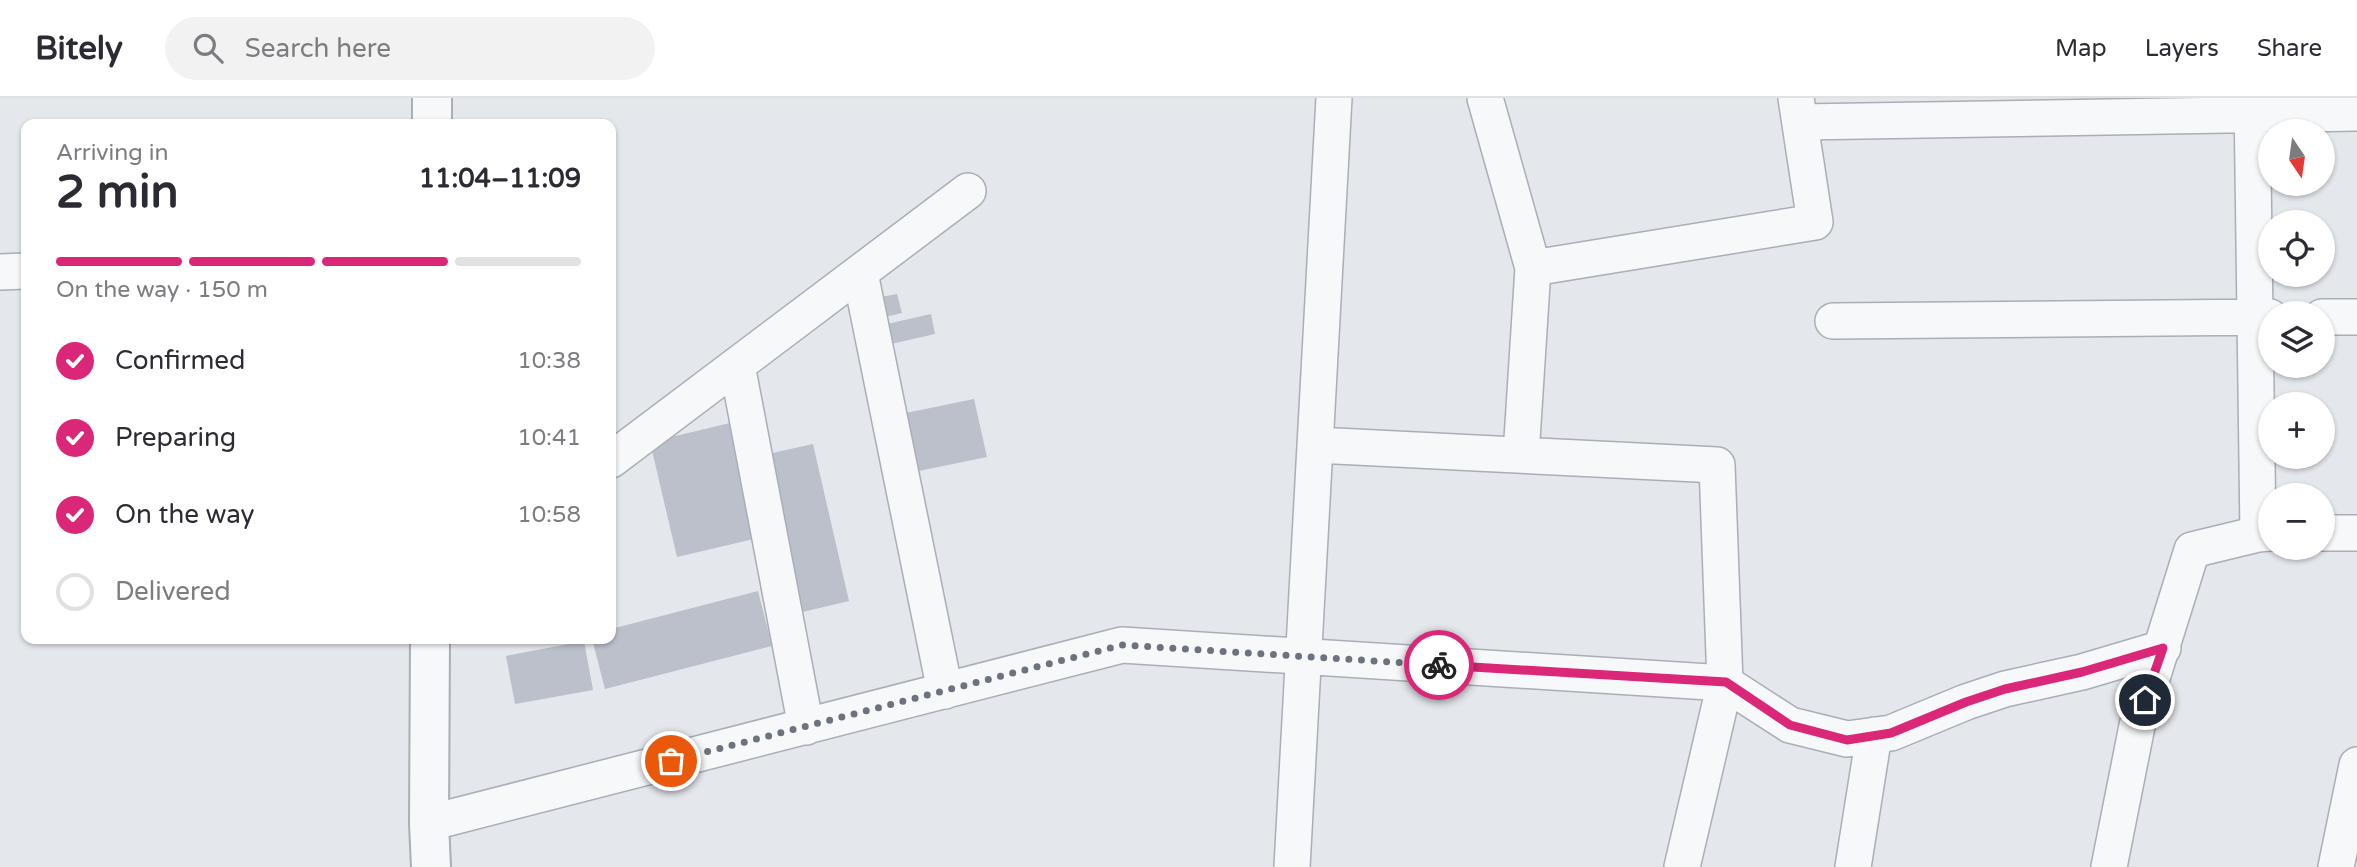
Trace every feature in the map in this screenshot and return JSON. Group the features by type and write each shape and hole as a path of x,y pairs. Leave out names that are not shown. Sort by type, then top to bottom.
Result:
{"street":[{"path":"432,98 432,119"},
{"path":"1292,867 1334,98"},
{"path":"1485,98 1532,268 1521,456"},
{"path":"1532,268 1815,222 1798,110 2252,106 2357,113"},
{"path":"2252,106 2262,301"},
{"path":"616,456 968,191"},
{"path":"0,272 21,271"},
{"path":"860,273 945,691"},
{"path":"1833,321 2258,317"},
{"path":"2335,317 2357,317"},
{"path":"737,365 806,726"},
{"path":"2263,378 2264,483"},
{"path":"1315,445 1717,465 1726,682 1682,867"},
{"path":"2335,533 2357,533"},
{"path":"2109,867 2137,726 2192,550 2258,534"},
{"path":"430,644 429,823 432,867"},
{"path":"429,823 1122,645 1726,682 1790,725 1847,740 1891,733 2005,689 2082,672 2163,648"},
{"path":"1853,867 1874,735"},
{"path":"2336,867 2357,765"}],"building":[{"path":"897,294 902,313 885,317 881,297"},
{"path":"931,314 935,334 891,344 887,324"},
{"path":"974,399 987,457 909,473 896,415"},
{"path":"730,423 758,538 677,557 650,442"},
{"path":"813,444 849,601 794,614 758,456"},
{"path":"758,591 772,646 605,689 593,644 616,644 616,628"},
{"path":"568,644 585,644 593,690 515,704 506,656"}],"way so far":[{"path":"671,761 1122,645 1439,665"}],"route":[{"path":"1439,665 1726,682 1790,725 1847,740 1891,733 2005,689 2082,672 2163,648 2145,700"}]}
